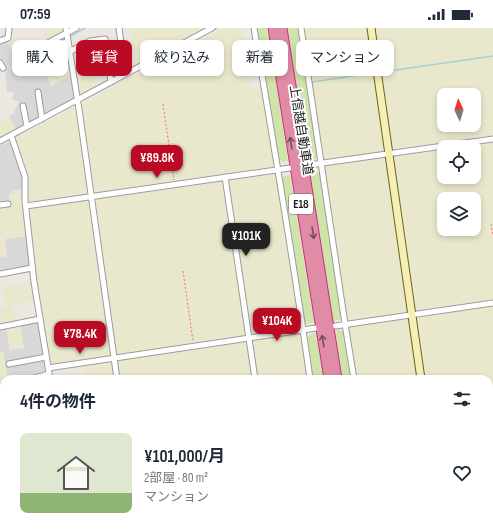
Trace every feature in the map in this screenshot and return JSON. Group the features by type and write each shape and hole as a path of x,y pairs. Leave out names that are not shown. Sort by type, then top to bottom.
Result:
{"highway":[{"name":"上信越自動車道","path":"273,28 331,367 336,375"},
{"name":"上信越自動車道","path":"282,28 331,367 329,375"}],"street":[{"path":"0,41 8,38 9,28"},
{"path":"57,40 67,35 76,28"},
{"path":"119,28 121,40"},
{"path":"132,71 212,28"},
{"path":"254,28 278,170 309,375"},
{"path":"301,28 353,375"},
{"path":"371,28 420,375"},
{"path":"67,35 117,375"},
{"path":"69,52 90,41 105,40 111,82"},
{"path":"0,141 122,76"},
{"path":"38,92 42,119"},
{"path":"23,106 27,126"},
{"path":"11,135 25,177 26,206 32,268 50,375"},
{"path":"309,165 493,139"},
{"path":"26,206 290,168"},
{"path":"226,178 254,375"},
{"path":"0,205 8,204"},
{"path":"0,274 32,268"},
{"path":"335,326 493,304"},
{"path":"0,327 40,319"},
{"path":"48,368 316,328"},
{"path":"9,364 46,357"}],"path":[{"path":"163,104 174,185"},
{"path":"491,224 493,236"},
{"path":"183,271 194,346"}],"shaded area":[{"path":"41,28 64,28 63,32 48,40"},
{"path":"131,28 206,28 182,40 140,40 140,62 136,64"},
{"path":"223,28 242,28 244,40 232,40 232,76 249,76 251,91 262,90 275,164 273,167 95,192 93,191 81,104 140,72 140,76 224,76 224,40 201,40"},
{"path":"304,28 366,28 368,40 306,40"},
{"path":"376,28 493,28 493,135 458,140 437,140 437,143 394,149 383,76 394,76 394,40 378,40"},
{"path":"19,36 21,40 12,40 12,53 8,41"},
{"path":"8,41 12,53 12,67 5,67 0,59 0,44"},
{"path":"68,54 70,65 68,65"},
{"path":"68,65 70,65 71,74 68,76"},
{"path":"5,68 12,68 12,76 47,76 51,86 71,75 74,98 16,130 9,117 14,113 19,101 12,100 14,92 7,92"},
{"path":"48,76 67,76 51,85"},
{"path":"94,76 96,86 82,94 79,93 77,78"},
{"path":"311,76 373,76 384,151 323,159"},
{"path":"75,107 88,192 29,202 29,176 16,138"},
{"path":"9,117 16,130 0,139 0,123"},
{"path":"10,141 23,177 23,189 13,191 10,207 0,209 0,146"},
{"path":"493,141 493,300 417,311 394,155 437,149 437,184 481,184 481,143"},
{"path":"385,157 407,312 347,321 324,168 326,166"},
{"path":"275,174 300,327 250,334 228,182 230,180"},
{"path":"223,181 225,183 247,335 116,354 95,203 97,199"},
{"path":"23,189 26,236 5,239 7,256 0,257 0,209 10,207 9,194 13,193 13,190"},
{"path":"85,200 88,201 110,354 109,356 54,364 51,362 38,284 29,209 31,207"},
{"path":"26,236 30,264 28,266 0,271 0,257 7,256 5,239"},
{"path":"32,282 35,300 13,305 16,322 1,324 0,309 6,307 2,288"},
{"path":"493,305 493,375 426,375 418,316"},
{"path":"408,318 416,375 356,375 348,328 349,326"},
{"path":"37,322 39,325 47,373 38,375 7,375 3,351 0,352 0,330 6,328 10,350 24,348 20,326"},
{"path":"20,326 24,347 10,350 6,328"},
{"path":"298,333 302,336 307,375 255,375 252,340"},
{"path":"247,341 252,375 120,375 118,363 121,359"},
{"path":"3,351 7,375 0,375 0,352"},
{"path":"109,361 111,362 113,375 83,375 82,365"}],"green space":[{"path":"256,28 266,28 270,40 258,40"},
{"path":"288,28 299,28 301,40 296,40 296,76 306,76 318,154 316,159 307,159"},
{"path":"263,76 275,76 288,161 283,162 278,158 266,90 269,90 269,87 265,88"},
{"path":"318,172 321,175 342,316 339,320 333,321 310,178 311,174"},
{"path":"290,175 314,322 308,324 304,320 293,252 295,249 292,249 282,179 284,176"},
{"path":"336,330 341,330 344,334 350,375 341,375"},
{"path":"314,333 316,335 323,375 312,375 307,341 309,336"}],"waterway":[{"path":"69,37 85,28"},
{"path":"212,31 217,28"},
{"path":"0,38 6,35"},
{"path":"62,40 66,38"},
{"path":"394,70 493,56"},
{"path":"313,82 352,76"},
{"path":"85,99 115,83"},
{"path":"16,136 23,132"},
{"path":"0,144 8,140"}]}
